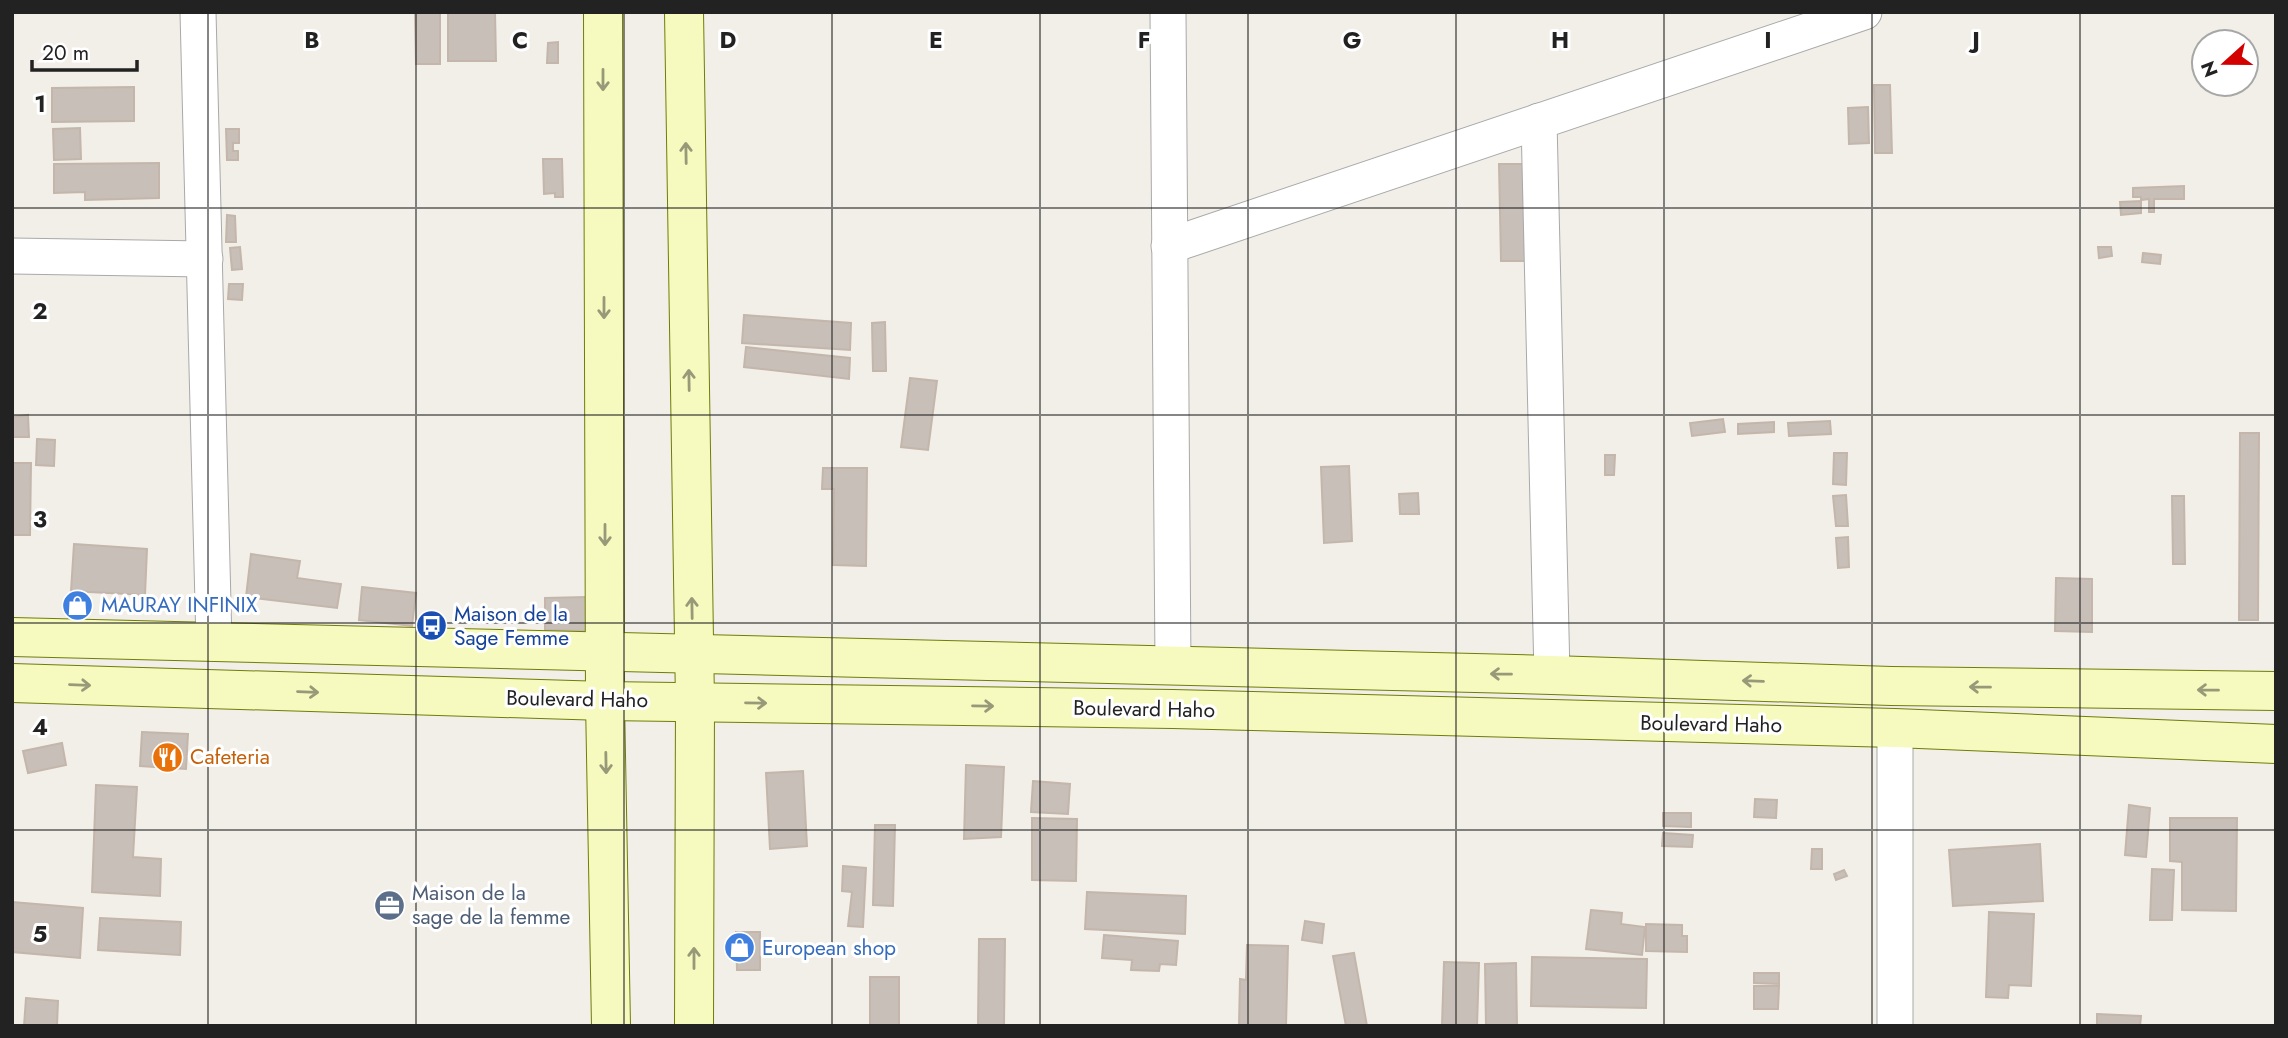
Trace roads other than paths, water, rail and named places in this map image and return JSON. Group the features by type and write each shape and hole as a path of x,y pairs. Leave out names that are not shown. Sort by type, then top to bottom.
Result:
{"main road":[{"path":"603,12 605,701 611,1026"},
{"path":"684,12 695,702 694,1026"},
{"name":"Boulevard Haho","path":"12,637 1891,685 2276,691"},
{"name":"Boulevard Haho","path":"12,683 605,701 1173,709 1895,728 2276,744"}],"street":[{"path":"198,12 214,643"},
{"path":"1168,12 1173,665"},
{"path":"1169,246 1864,12"},
{"path":"1539,121 1552,675"},
{"path":"12,256 205,259"},
{"path":"1895,728 1895,1026"}],"place":[{"name":"MAURAY INFINIX","path":"78,605"},
{"name":"Maison de la Sage Femme","path":"431,626"},
{"name":"Cafeteria","path":"167,757"},
{"name":"Maison de la sage de la femme","path":"389,905"},
{"name":"European shop","path":"739,948"}]}
